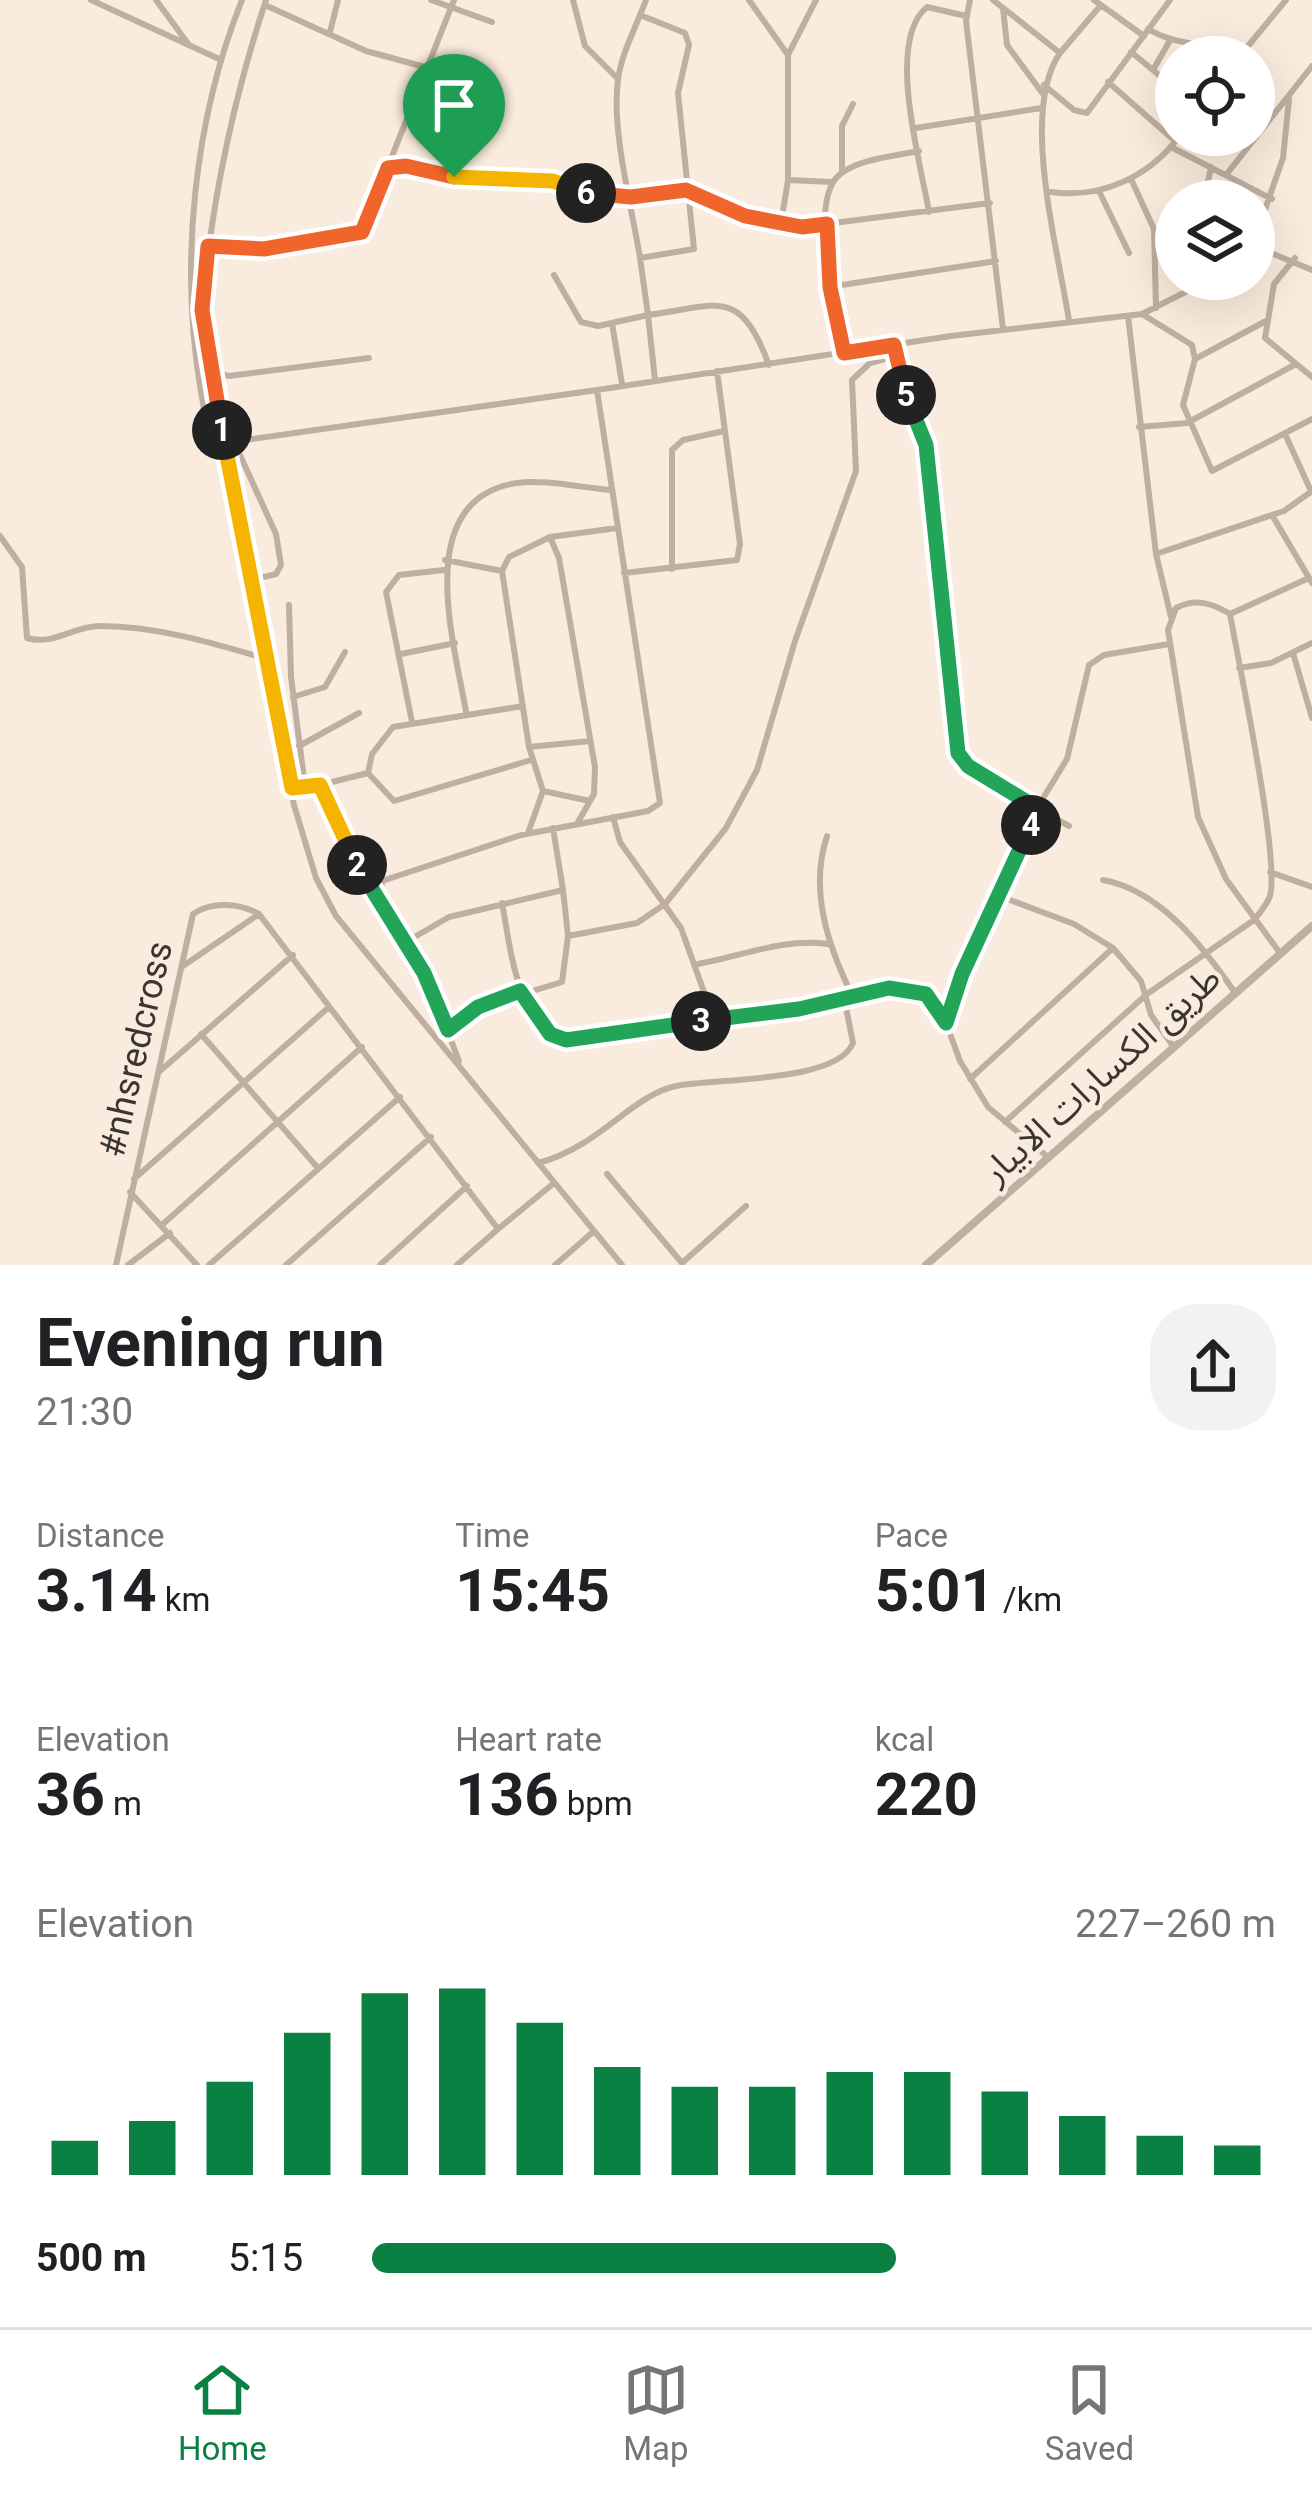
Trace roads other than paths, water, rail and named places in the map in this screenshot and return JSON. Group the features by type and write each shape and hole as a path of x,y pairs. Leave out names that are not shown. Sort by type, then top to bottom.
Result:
{"street":[{"path":"91,0 219,59"},
{"path":"156,0 190,46"},
{"path":"230,470 208,430 190,316 193,230 219,59 242,0"},
{"path":"330,33 338,0"},
{"path":"430,0 492,22"},
{"path":"573,0 584,46 618,79"},
{"path":"646,0 618,79 656,380"},
{"path":"749,0 788,55"},
{"path":"781,223 788,180 788,55 816,0"},
{"path":"970,0 966,16 1003,330"},
{"path":"993,0 1060,53"},
{"path":"1003,8 1007,45 1044,90 1085,113 1170,0"},
{"path":"1256,36 1286,0"},
{"path":"251,580 276,574 280,554 229,443 210,372 202,310 208,246 230,129 266,2 366,51 458,76 480,93"},
{"path":"1069,321 1041,108 1044,90 1060,53 1098,2 1155,36"},
{"path":"208,246 264,249 362,232 452,4"},
{"path":"929,213 907,77 913,23 932,6 966,16"},
{"path":"640,15 685,34 689,45 678,93 694,249 640,258"},
{"path":"1131,52 1155,73"},
{"path":"1152,71 1155,66"},
{"path":"1226,175 1312,67"},
{"path":"1108,82 1155,123"},
{"path":"1275,188 1289,99"},
{"path":"842,172 842,126 853,104"},
{"path":"916,128 1041,108"},
{"path":"844,353 830,287 827,224 832,182 842,172 920,151"},
{"path":"1051,192 1099,191 1131,179 1158,156"},
{"path":"1196,156 1236,180"},
{"path":"1208,180 1211,167"},
{"path":"388,168 553,181 592,195 631,197 686,190 745,216 781,223 827,224 990,202"},
{"path":"1131,179 1154,240 1156,309"},
{"path":"788,180 832,182"},
{"path":"1099,191 1129,253"},
{"path":"1275,251 1312,270"},
{"path":"1295,259 1274,284 1267,342 1312,377"},
{"path":"830,287 996,261"},
{"path":"554,275 581,322 611,323 728,304 759,338 770,365"},
{"path":"229,443 894,345 1142,314 1172,300"},
{"path":"1142,314 1187,339 1195,359 1183,395 1187,423 1208,467 1216,472 1312,419"},
{"path":"1128,316 1156,554 1171,617 1169,644 1198,817 1226,878 1280,953"},
{"path":"1195,359 1268,320"},
{"path":"611,323 622,386"},
{"path":"894,345 908,404 926,445 958,753 968,766 1069,826"},
{"path":"568,935 637,923 665,904 726,828 758,770 795,641 856,471 852,380 870,363 896,356"},
{"path":"210,372 229,376 369,358"},
{"path":"1139,427 1187,423 1296,364"},
{"path":"624,574 737,560 740,544 717,371"},
{"path":"377,893 392,874 528,833 648,811 660,802 597,390"},
{"path":"672,569 672,450 683,440 724,430"},
{"path":"1156,554 1272,515 1311,491 1285,434"},
{"path":"229,443 230,470 292,788 316,878 336,916 622,1265"},
{"path":"466,712 444,565 451,538 468,513 504,487 529,483 611,490"},
{"path":"1171,617 1176,608 1198,602 1230,614 1311,580 1272,515"},
{"path":"528,833 543,791 531,760 502,571 509,557 550,537 616,528"},
{"path":"0,536 22,567 27,638 54,640 98,626 149,629 267,659"},
{"path":"550,537 559,558 596,767 590,801 578,822"},
{"path":"412,723 386,592 389,584 399,575 444,565 502,571"},
{"path":"289,605 293,697 305,786"},
{"path":"1005,1122 1148,994 1205,949 1254,920 1270,894 1230,614"},
{"path":"401,654 455,643"},
{"path":"1239,668 1312,643"},
{"path":"946,1023 962,974 1002,897 1037,808 1067,759 1089,665 1104,655 1169,644"},
{"path":"293,697 325,686 345,652"},
{"path":"1293,653 1312,718"},
{"path":"368,773 371,754 386,730 466,712 524,706"},
{"path":"299,746 359,713"},
{"path":"529,747 590,741"},
{"path":"368,773 394,801 531,760"},
{"path":"292,788 368,773"},
{"path":"320,785 350,855 406,942 459,1061"},
{"path":"543,791 590,801"},
{"path":"613,817 620,842 665,904 698,964 713,1020"},
{"path":"448,1030 478,1007 562,982 568,935 553,828"},
{"path":"538,1163 587,1146 658,1091 786,1075 842,1059 853,1043 848,996 828,944 821,870 827,836"},
{"path":"1270,872 1312,887"},
{"path":"1301,882 1312,874"},
{"path":"1103,880 1147,897 1205,949 1234,991"},
{"path":"406,942 448,917 563,890"},
{"path":"1002,897 1074,924 1113,948 1148,994 1151,1015 1173,1046"},
{"path":"502,903 520,991 550,1034 566,1040 713,1020 889,988 926,994 946,1023 970,1079 1005,1122 1049,1158"},
{"name":"#nhsredcross","path":"116,1265 193,914 224,905 259,914"},
{"path":"181,968 259,914 498,1229"},
{"name":"طريق الكسارات الابيار","path":"926,1265 1312,926"},
{"path":"698,964 757,954 778,942 828,944"},
{"path":"970,1079 1113,948"},
{"path":"158,1072 293,955"},
{"path":"133,1179 329,1007"},
{"path":"201,1034 318,1169"},
{"path":"163,1224 362,1047"},
{"path":"209,1265 400,1097"},
{"path":"286,1265 431,1137"},
{"path":"608,1174 681,1264 746,1206"},
{"path":"457,1265 554,1183"},
{"path":"380,1265 467,1186"},
{"path":"130,1192 196,1265"},
{"path":"555,1265 594,1231"},
{"path":"128,1265 170,1233"}]}
